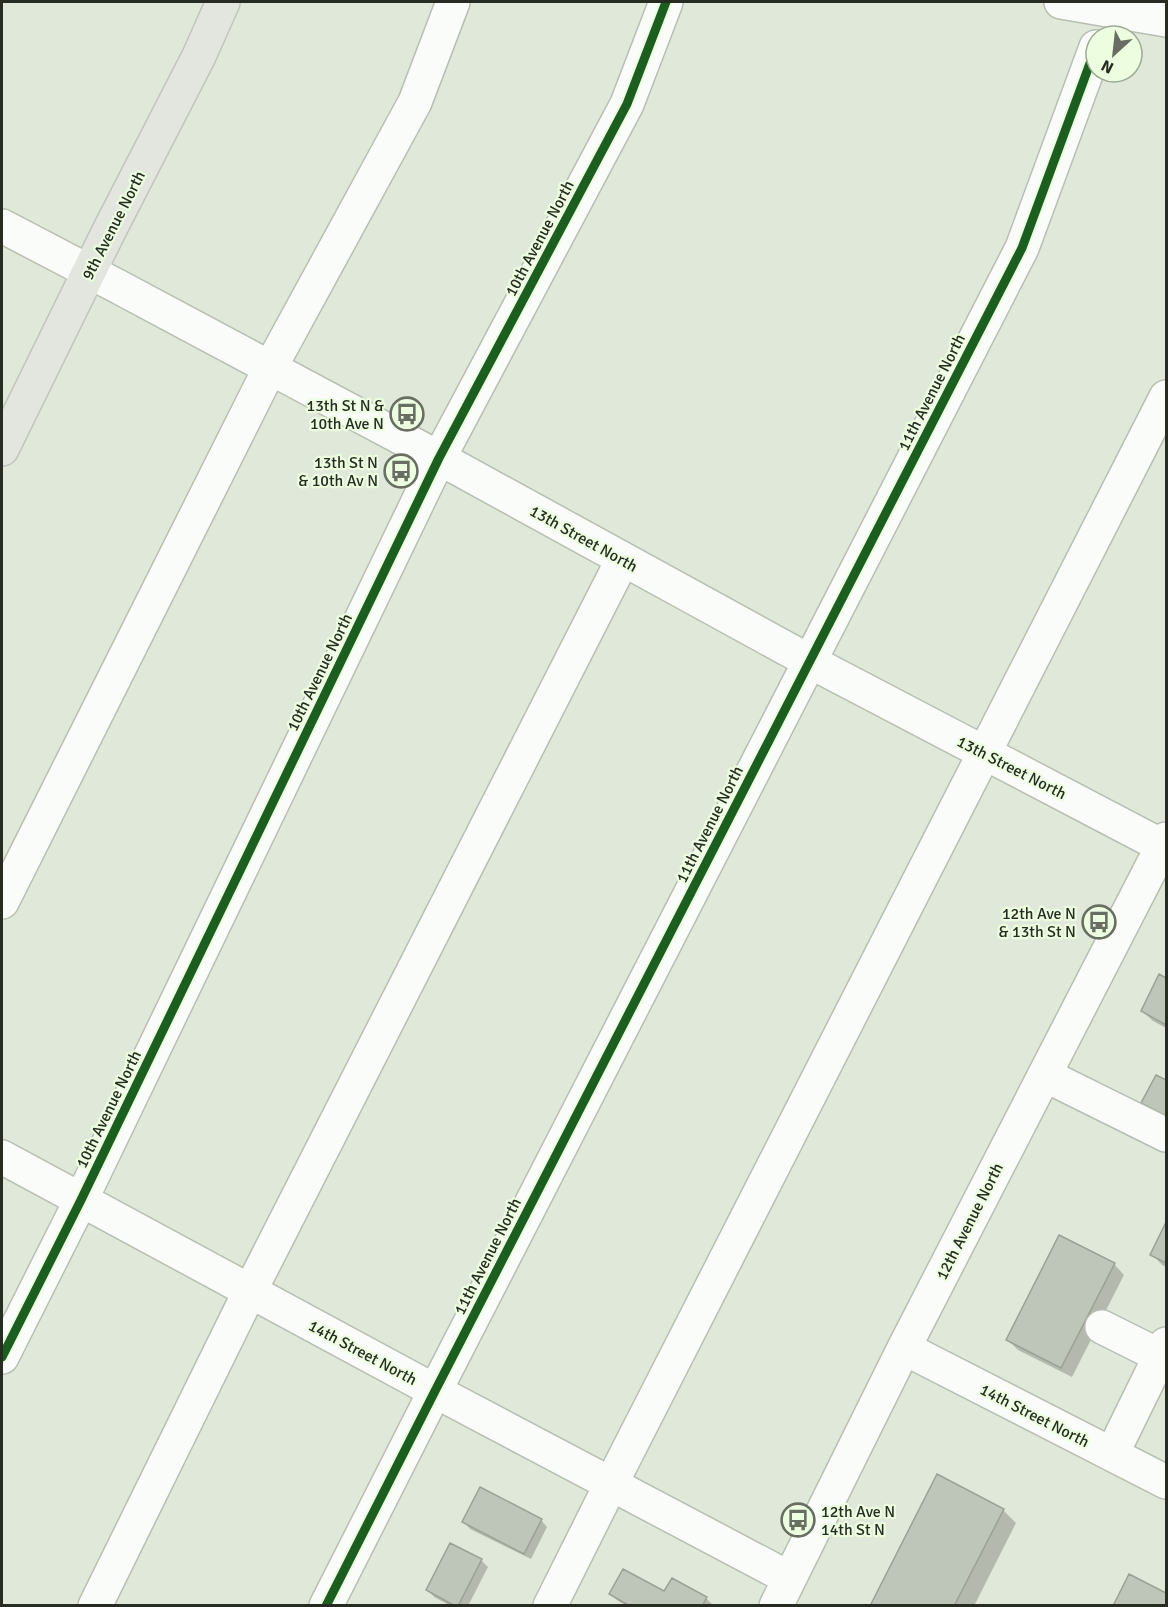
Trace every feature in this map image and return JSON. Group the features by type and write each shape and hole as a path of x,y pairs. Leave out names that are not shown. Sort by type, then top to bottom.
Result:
{"main road":[{"name":"9th Avenue North","path":"2,449 199,56 222,2"}],"street":[{"path":"2,902 270,368 415,102 453,2"},
{"name":"10th Avenue North","path":"2,1357 81,1200 440,458 627,104 666,2"},
{"path":"1061,2 1107,16 1167,20"},
{"name":"11th Avenue North","path":"326,1605 1022,248 1084,80"},
{"name":"13th Street North","path":"2,226 440,458 809,662 1165,844"},
{"path":"550,1605 1167,397"},
{"path":"95,1605 250,1291 623,560"},
{"name":"12th Avenue North","path":"783,1592 904,1348 1165,844"},
{"path":"1045,1074 1167,1135"},
{"name":"14th Street North","path":"2,1158 611,1484 783,1592"},
{"path":"1102,1327 1164,1353 1112,1454"},
{"name":"14th Street North","path":"904,1348 1167,1482"}],"building":[{"path":"1159,974 1166,978 1166,1025 1141,1011"},
{"path":"1156,1075 1166,1080 1166,1116 1141,1103"},
{"path":"1166,1222 1166,1263 1150,1255"},
{"path":"1059,1235 1115,1263 1061,1368 1006,1340"},
{"path":"937,1474 1004,1509 954,1606 870,1606"},
{"path":"480,1487 542,1519 524,1554 462,1522"},
{"path":"450,1543 482,1559 458,1606 426,1590"},
{"path":"623,1569 664,1591 672,1578 707,1597 702,1606 630,1606 609,1594"},
{"path":"1129,1574 1166,1593 1166,1606 1113,1606"}],"cycle path":[{"path":"2,1357 81,1200 439,458 627,104 666,2"},
{"path":"326,1606 1022,248 1084,80"}],"place":[{"name":"13th St N & 10th Ave N","path":"407,414"},
{"name":"13th St N & 10th Av N","path":"401,471"},
{"name":"12th Ave N & 13th St N","path":"1099,922"},
{"name":"12th Ave N 14th St N","path":"798,1520"}]}
